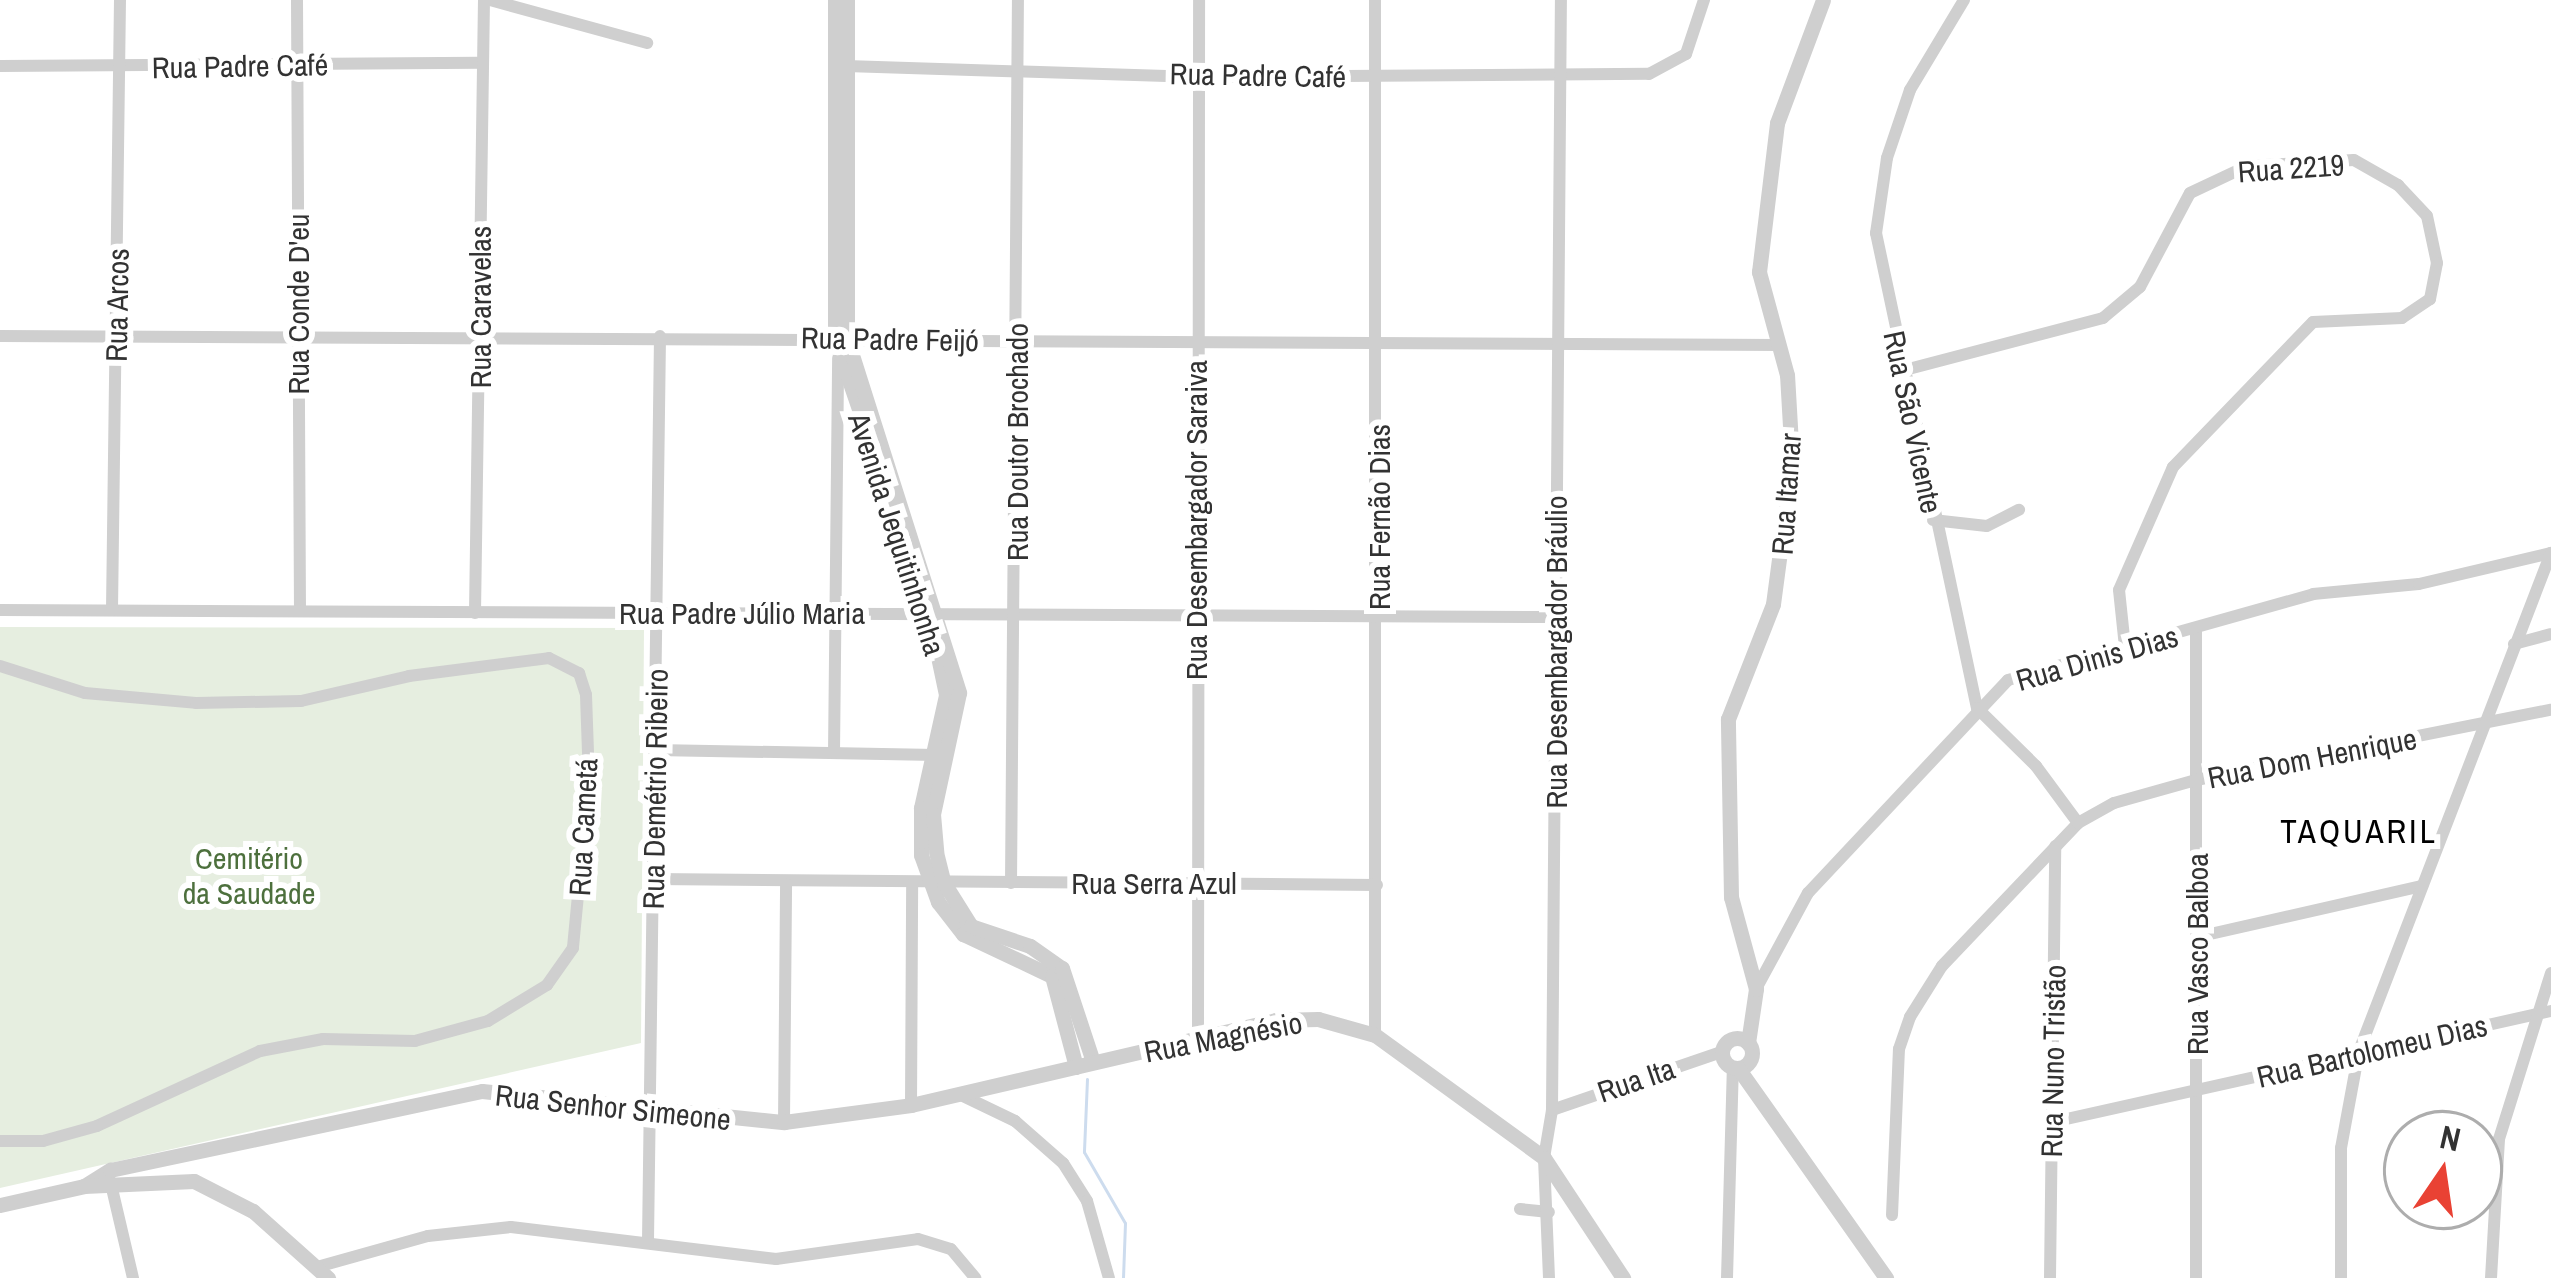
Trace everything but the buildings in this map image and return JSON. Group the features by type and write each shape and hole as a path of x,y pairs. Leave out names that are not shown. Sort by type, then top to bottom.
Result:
{"street":[{"name":"Rua Arcos","path":"112,610 119,0"},
{"name":"Rua Conde D'eu","path":"297,0 300,608"},
{"path":"487,0 646,44"},
{"name":"Rua Caravelas","path":"475,613 480,63 487,0"},
{"name":"Avenida Jequitinhonha","path":"836,0 840,343 934,614 946,695 939,755 919,842 970,940 1025,958 1052,976 1085,1064"},
{"name":"Avenida Jequitinhonha","path":"840,343 847,0"},
{"name":"Rua Doutor Brochado","path":"1011,883 1017,611 1018,0"},
{"name":"Rua Desembargador Saraiva","path":"1198,1040 1199,0"},
{"name":"Rua Fernão Dias","path":"1375,0 1372,76 1380,613 1375,1035"},
{"name":"Rua Desembargador Bráulio","path":"1549,1278 1544,1158 1552,1110 1561,0"},
{"name":"Rua Padre Café","path":"846,66 1198,77 1561,74 1669,68 1693,40 1703,0"},
{"name":"Rua Itamar","path":"1757,976 1730,897 1728,730 1785,553 1792,461 1780,345 1759,272 1777,123 1820,6 1833,0"},
{"name":"Rua São Vicente","path":"1964,0 1910,89 1880,191 1876,233 1901,371 1977,708 2078,823"},
{"name":"Rua Padre Café","path":"0,66 480,63"},
{"name":"Rua 2219","path":"1901,371 2103,318 2140,287 2190,194 2231,171 2354,160 2398,185 2427,216 2437,263 2430,299 2402,318 2313,322 2173,467 2119,590 2125,647"},
{"name":"Rua Padre Feijó","path":"0,336 660,336 840,343 1379,343 1558,348 1780,345"},
{"name":"Rua Demétrio Ribeiro","path":"648,1241 660,336"},
{"path":"834,752 840,343"},
{"path":"839,423 863,413"},
{"path":"1934,520 1988,526 2019,510"},
{"path":"2341,1278 2341,1148 2359,1051 2551,553"},
{"name":"Rua Dinis Dias","path":"1739,1066 1757,976 1808,892 2008,680 2313,594 2419,584 2551,553"},
{"name":"Rua Padre Júlio Maria","path":"0,610 1557,617"},
{"name":"Rua Vasco Balboa","path":"2196,630 2196,1278"},
{"path":"2514,644 2551,634"},
{"name":"Rua Cametá","path":"0,666 135,703 238,703 301,701 549,658 579,673 586,695 589,782 573,948 547,986 488,1021 415,1041 323,1039 260,1051 97,1126 43,1141 0,1141"},
{"name":"Rua Dom Henrique","path":"1892,1215 1903,1033 1942,966 2078,823 2114,803 2196,780 2551,710"},
{"path":"655,749 939,755"},
{"name":"Rua Nuno Tristão","path":"2050,1278 2055,845"},
{"name":"Rua Serra Azul","path":"653,879 786,884 1377,885"},
{"path":"784,1122 786,884"},
{"path":"911,1106 912,884"},
{"path":"2198,937 2422,886"},
{"path":"2491,1278 2499,1139 2551,974"},
{"name":"Rua Bartolomeu Dias","path":"2053,1122 2551,1011"},
{"name":"Rua Magnésio","path":"1085,1064 1290,1018 1375,1035 1544,1158"},
{"path":"1743,1041 1721,1052 1739,1066 1749,1092 1886,1278"},
{"name":"Rua Ita","path":"1552,1110 1721,1052"},
{"name":"Rua Senhor Simeone","path":"111,1179 482,1091 652,1114 784,1122 911,1106 1085,1064"},
{"path":"1727,1278 1739,1066"},
{"path":"961,1095 1015,1121 1063,1163 1087,1201 1109,1278"},
{"path":"1544,1158 1623,1278"},
{"path":"111,1179 133,1278"},
{"path":"0,1205 111,1179 206,1186 253,1211 322,1273 482,1228 648,1241 776,1259 934,1240 975,1278"},
{"path":"1520,1209 1549,1212"}],"green space":[{"name":"Cemitério da Saudade","path":"0,627 644,628 641,1043 0,1188"}],"waterway":[{"path":"1087,1079 1084,1152 1125,1223 1123,1278"}],"district":[{"name":"TAQUARIL","path":"2359,832"}]}
